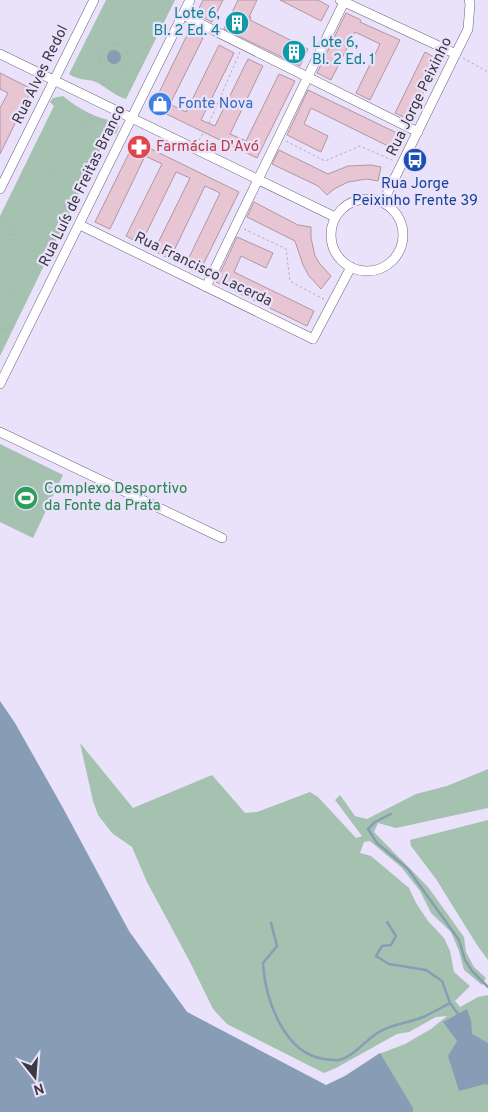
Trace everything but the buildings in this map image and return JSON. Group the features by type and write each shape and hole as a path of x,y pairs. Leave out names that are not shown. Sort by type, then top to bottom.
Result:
{"street":[{"name":"Rua Alves Redol","path":"0,189 94,0"},
{"name":"Rua Luís de Freitas Branco","path":"0,384 80,226 190,0"},
{"name":"Rua Jorge Peixinho","path":"383,202 468,29 469,0"},
{"path":"206,287 259,180 343,1 456,54"},
{"path":"183,15 418,132"},
{"path":"0,54 335,217"},
{"path":"373,199 383,202 393,210 400,220 403,232 402,245 396,256 387,265 375,270 363,271 351,267 341,261 332,246 331,228 335,217 342,208 356,200 373,199"},
{"name":"Rua Francisco Lacerda","path":"80,226 314,339 332,303"},
{"path":"332,303 351,267"},
{"path":"0,432 222,538"}],"path":[{"path":"120,45 142,0"},
{"path":"156,0 171,8"},
{"path":"86,39 102,52"},
{"path":"108,45 120,45 128,53 128,62 118,72 109,72 100,61 102,52 108,45"},
{"path":"209,123 243,45"},
{"path":"456,54 488,72"},
{"path":"126,66 142,68"},
{"path":"102,86 109,72"},
{"path":"0,253 37,191 90,114"},
{"path":"98,120 105,122 109,131 103,141 94,143 87,132 91,126 98,120"},
{"path":"85,122 91,126"},
{"path":"194,148 204,132"},
{"path":"279,138 326,161 360,146 402,165"},
{"path":"53,168 62,175 56,180 63,186"},
{"path":"37,191 71,211"},
{"path":"0,221 15,226"},
{"path":"237,225 286,248 290,281 332,303"},
{"path":"0,230 10,235 60,232"},
{"path":"0,244 3,247"},
{"path":"0,276 25,305"},
{"path":"0,303 14,292"},
{"path":"0,330 13,328"}],"green space":[{"path":"106,0 175,0 126,99 93,81 69,74"},
{"path":"63,96 95,116 117,122 119,126 116,134 108,134 0,356 0,216 54,106 50,102 53,98"},
{"name":"Complexo Desportivo da Fonte da Prata","path":"0,444 63,475 33,538 0,522"},
{"path":"0,702 128,932 187,1012 326,1086 379,1054 405,1044 431,1029 447,1016 436,1017 409,1032 397,1034 324,1073 227,1024 213,1009 147,882 132,847 112,833 98,815 80,743 133,808 212,775 245,813 257,812 310,792 318,797 356,838 362,836 335,800 340,795 355,816 367,819 416,794 447,786 488,769 488,808 396,828 378,823 374,832 428,887 464,937 466,952 474,967 486,978 482,985 464,970 451,932 431,913 420,891 402,868 370,841 364,842 360,853 371,856 409,888 428,921 444,938 450,951 454,972 470,986 455,1001 460,1007 478,997 488,995 488,1112 0,1112"},
{"path":"488,820 488,960 436,879 411,846 410,840"}],"water":[{"path":"111,50 117,50 121,57 117,64 111,64 107,60 107,54"},
{"path":"0,701 15,723 63,808 129,931 187,1012 326,1085 345,1076 380,1053 413,1108 413,1112 0,1112"},
{"path":"467,1009 471,1020 472,1034 488,1043 488,1085 485,1084 459,1091 448,1056 457,1041 443,1022"}],"waterway":[{"path":"391,814 375,822 368,829 377,843 408,869 459,940 465,960 472,971 488,987"},
{"path":"387,922 396,936 391,945 382,946 376,956 389,964 426,970 442,981 450,1003"},
{"path":"271,923 277,946 263,963 272,1007 287,1035 297,1046 310,1055 324,1059 339,1060 345,1058 384,1029 423,1017 450,1003 458,1014"}],"place":[{"name":"Lote 6, Bl. 2 Ed. 4","path":"237,23"},
{"name":"Lote 6, Bl. 2 Ed. 1","path":"294,52"},
{"name":"Fonte Nova","path":"160,104"},
{"name":"Farmácia D'Avó","path":"139,147"},
{"name":"Rua Jorge Peixinho Frente 39","path":"415,160"},
{"name":"Complexo Desportivo da Fonte da Prata","path":"26,498"}]}
